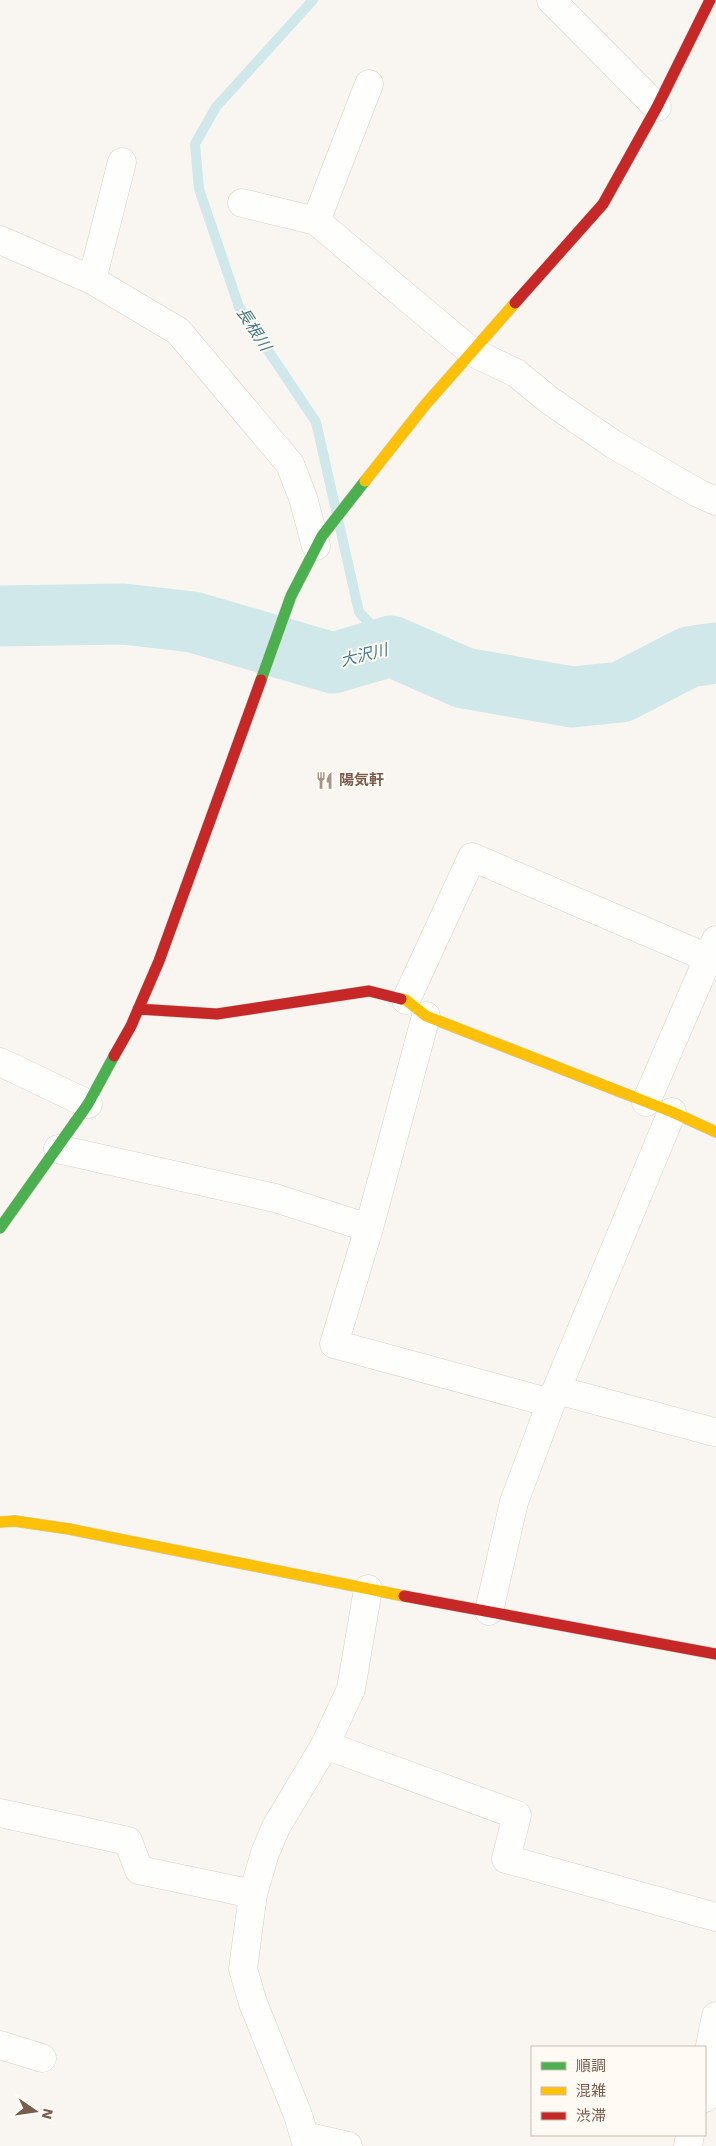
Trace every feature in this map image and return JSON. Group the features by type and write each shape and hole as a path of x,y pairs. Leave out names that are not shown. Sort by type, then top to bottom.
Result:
{"street":[{"path":"551,0 657,107"},
{"path":"0,1228 88,1104 138,1009 160,961 291,596 319,541 425,405 603,204 657,107 710,0"},
{"path":"316,221 369,84"},
{"path":"92,280 122,162"},
{"path":"242,203 316,221 472,352 516,373 549,400 613,444 698,493 716,501"},
{"path":"0,240 92,280 178,331 290,464 319,541"},
{"path":"646,1102 712,949 472,857 416,1008 368,1228 334,1344 714,1432"},
{"path":"138,1009 217,1014 369,991 416,1008 672,1112 716,1132"},
{"path":"0,1062 88,1104"},
{"path":"489,1611 514,1502 554,1396 672,1112"},
{"path":"58,1148 275,1198 368,1228"},
{"path":"0,1522 15,1521 69,1528 368,1589 716,1654"},
{"path":"348,2146 306,2141 298,2115 253,2003 243,1968 253,1894 265,1853 276,1827 325,1745 351,1689 368,1589"},
{"path":"325,1745 517,1814 506,1859 716,1916"},
{"path":"0,1814 128,1841 139,1870 253,1894"},
{"path":"706,2066 716,2016"},
{"path":"0,2046 42,2058"},
{"path":"706,2096 716,2080"}],"waterway":[{"name":"長根川","path":"313,0 216,107 195,144 199,189 239,307 316,422 359,612 391,646"},
{"name":"大沢川","path":"0,616 123,614 193,622 333,663 391,646 464,678 572,697 621,692 689,657 716,653"}],"traffic: fast":[{"path":"261,680 291,596 322,536 365,481"},
{"path":"0,1228 88,1104 114,1056"}],"traffic: slow":[{"path":"365,481 425,405 515,303"},
{"path":"401,999 406,1000 426,1016 672,1112 716,1132"},
{"path":"0,1522 15,1521 69,1529 404,1596"}],"traffic: jam":[{"path":"515,303 603,204 657,107 710,0"},
{"path":"114,1056 131,1026 159,961 261,680"},
{"path":"138,1009 217,1014 369,991 401,999"},
{"path":"404,1596 716,1654"}],"place":[{"name":"陽気軒","path":"325,780"}]}
